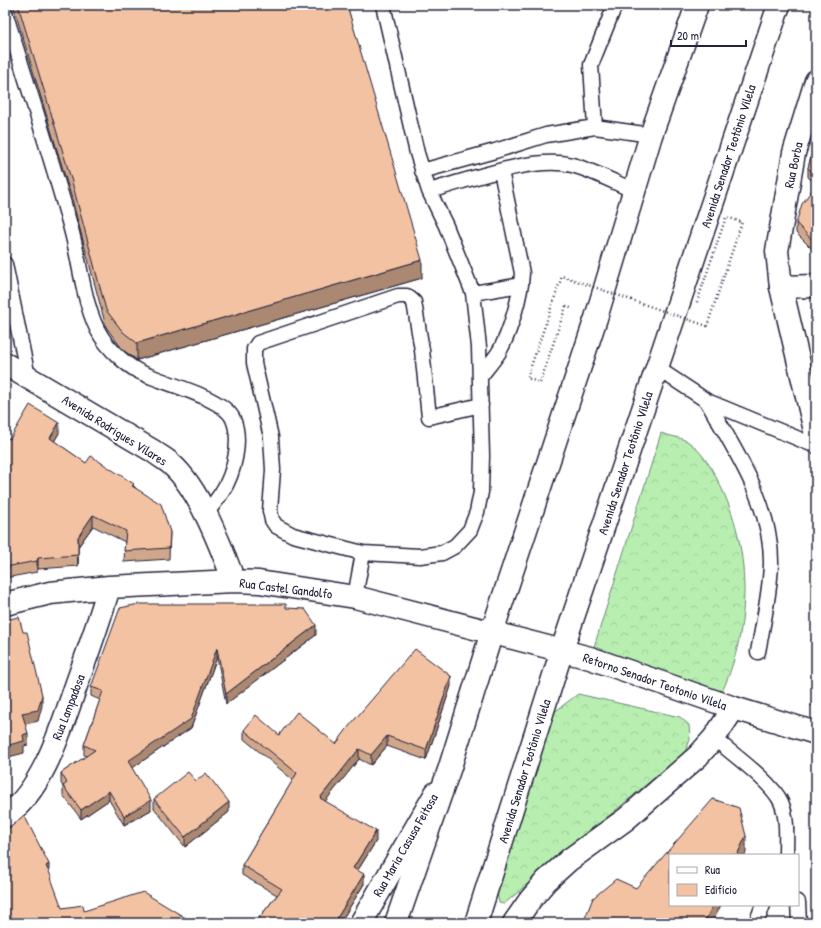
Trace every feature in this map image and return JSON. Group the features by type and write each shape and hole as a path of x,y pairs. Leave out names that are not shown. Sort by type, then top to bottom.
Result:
{"main road":[{"path":"396,923 450,768 492,632 596,318 651,135 696,5"},
{"name":"Avenida Senador Teotônio Vilela","path":"476,923 562,650 779,5"},
{"name":"Rua Borba","path":"816,81 794,154 777,252 781,287 816,435"},
{"path":"781,287 816,286"},
{"name":"Avenida Rodrigues Vilares","path":"5,364 154,451 172,464 184,477 206,514 220,544 234,581"},
{"name":"Rua Castel Gandolfo","path":"5,604 50,593 109,587 234,581 259,582 355,597 492,632"},
{"name":"Rua Lampadosa","path":"5,816 12,811 28,792 40,773 58,735 100,620 109,587"},
{"name":"Retorno Senador Teotonio Vilela","path":"492,632 590,658 734,708 816,733"},
{"path":"514,923 530,900 546,881 569,860 626,819 698,756 714,738 734,708"},
{"name":"Rua Maria Casusa Feitosa","path":"361,923 450,768"}],"lane":[{"path":"383,5 422,171 473,294 479,347 481,405 482,456 481,492 477,512 470,530 455,546 442,553 420,556 363,552 293,535 276,526 272,520 270,506 273,470 271,437 254,363 254,349 258,343 398,296 407,296 414,302 422,350 429,417 481,405"},
{"path":"595,127 590,65 615,5"},
{"path":"5,12 71,230 88,302 101,336 113,352 137,370 214,400 227,410 233,420 236,436 236,452 231,471 222,492 206,514"},
{"path":"422,171 546,135 595,127 651,135"},
{"path":"429,191 532,164 570,164 598,174 634,191"},
{"path":"480,377 499,351 512,319 521,285 522,274 501,171"},
{"path":"5,264 28,377"},
{"path":"473,294 521,285"},
{"path":"657,368 706,401 816,446"},
{"path":"706,401 759,498 769,541 770,564 758,652"},
{"path":"355,597 363,552"},
{"path":"714,738 769,786 781,802 786,832 786,854"},
{"path":"756,923 763,906"},
{"path":"798,906 799,923"}],"path":[{"path":"566,306 540,383 527,378 562,276 707,326 742,222 726,217 696,304"}],"green space":[{"path":"661,433 687,441 692,444 705,459 729,506 737,532 742,559 744,586 743,613 739,640 732,667 722,692 593,650"},
{"path":"578,694 680,717 689,725 690,740 685,752 504,904 499,903 497,892 549,716"}],"building":[{"path":"18,5 347,5 422,260 137,343 123,332 106,310 72,182"},
{"path":"816,138 816,176 808,168"},
{"path":"816,185 816,244 796,223 802,204"},
{"path":"30,405 59,423 50,438 86,463 91,456 134,484 132,486 161,504 170,532 169,548 124,551 126,531 93,515 78,537 78,555 38,558 37,561 5,567 5,437 10,439"},
{"path":"139,604 286,604 286,608 305,609 316,625 226,694 217,648 191,719 128,761 151,800 124,816 109,791 81,810 63,786 67,783 61,773 95,750 84,745 103,691 91,687 120,608"},
{"path":"19,617 23,632 27,632 42,695 38,710 22,713 28,733 23,735 24,741 5,746 5,620"},
{"path":"415,649 451,676 426,750 387,736 371,755 359,749 320,798 376,831 353,868 364,874 334,923 255,923 282,889 242,865 297,773 244,730 256,715 279,735 297,712 336,744 350,725"},
{"path":"188,772 196,781 206,773 229,802 185,837 154,799"},
{"path":"713,799 739,808 746,836 737,854 669,854 669,906 712,906 704,923 583,923 593,898 616,879 636,888"},
{"path":"24,815 49,864 46,866 52,878 62,908 83,905 84,911 143,892 194,923 5,923 5,828 11,827"}]}
